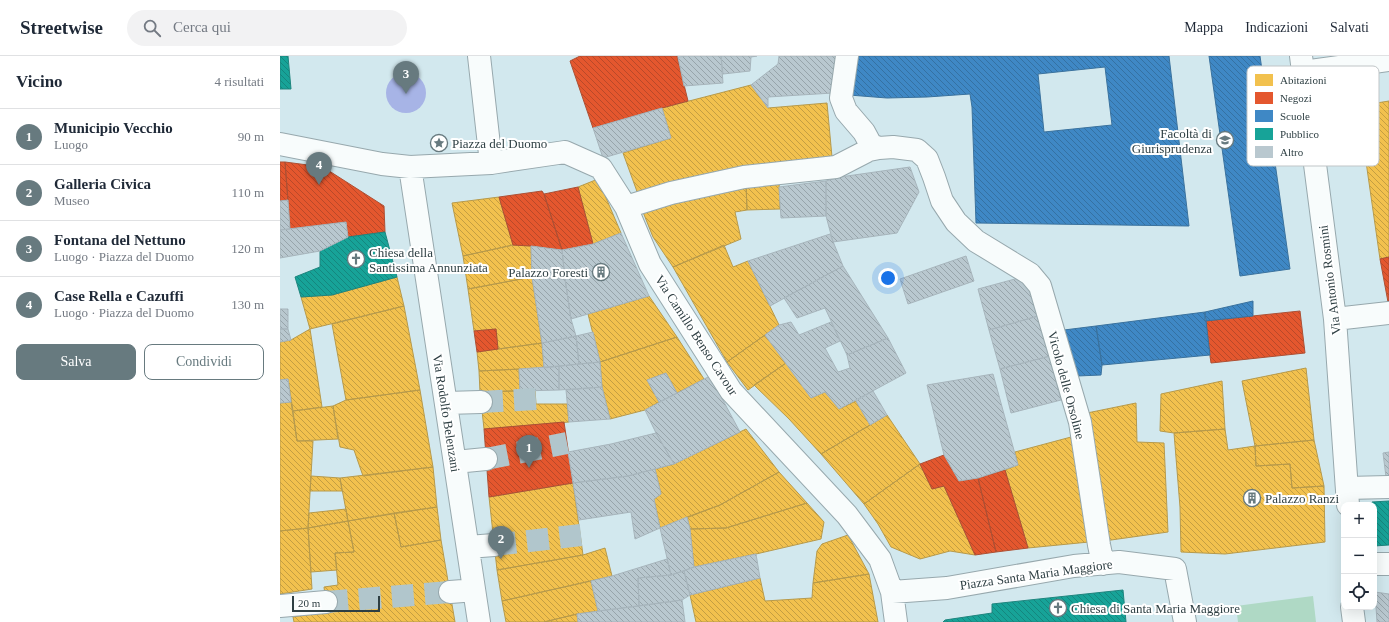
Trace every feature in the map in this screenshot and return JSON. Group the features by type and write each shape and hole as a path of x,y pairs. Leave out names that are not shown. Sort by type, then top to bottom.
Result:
{"street":[{"path":"280,144 382,164 410,167 491,163 479,56"},
{"path":"847,56 841,98 846,112 864,132 871,145 879,148"},
{"path":"1302,64 1389,60"},
{"name":"Vicolo delle Orsoline","path":"626,207 671,193 744,178 836,167 869,150 879,148 893,147 917,150 927,159 942,201 956,222 976,241 1030,274 1040,286 1080,422 1099,545 1111,563"},
{"name":"Via Camillo Benso Cavour","path":"491,163 565,152 601,168 626,207 650,264 731,391 847,515 880,559 892,592"},
{"name":"Via Antonio Rosmini","path":"1315,166 1335,319 1348,496"},
{"name":"Via Rodolfo Belenzani","path":"410,167 479,622"},
{"path":"1335,319 1389,312"},
{"path":"446,403 481,402"},
{"path":"455,462 486,459"},
{"path":"1348,496 1389,487"},
{"path":"468,547 494,545"},
{"name":"Piazza Santa Maria Maggiore","path":"892,592 947,588 1074,566 1111,563 1175,569 1185,622"},
{"path":"1377,564 1389,564"},
{"path":"892,592 896,622"},
{"path":"280,606 326,602"},
{"path":"1352,610 1354,622"},
{"path":"280,615 281,622"}],"green space":[{"path":"1313,596 1316,622 1238,622 1236,606"}],"water":[{"path":"406,73 417,76 423,82 426,93 423,104 417,110 406,113 395,110 389,104 386,93 389,82 395,76"}],"building: Abitazioni":[{"path":"751,85 768,108 827,103 832,157 639,197 623,153 671,138 662,108"},
{"path":"1389,101 1389,257 1380,259 1367,166 1379,166 1379,103"},
{"path":"598,179 621,233 593,244 578,187"},
{"path":"779,181 780,209 747,210 746,183"},
{"path":"746,183 747,210 735,212 741,239 673,267 653,237 641,207"},
{"path":"499,197 513,245 463,256 452,203"},
{"path":"513,245 531,246 532,277 468,289 463,256"},
{"path":"724,245 733,267 748,261 779,325 727,362 673,267"},
{"path":"397,277 404,306 310,329 301,297 332,295"},
{"path":"532,277 542,343 498,349 496,329 474,331 468,289"},
{"path":"649,296 677,337 600,362 588,314"},
{"path":"404,306 420,390 346,400 332,324"},
{"path":"310,329 322,407 293,411 288,379 280,380 280,342 291,340"},
{"path":"765,335 786,363 748,390 727,362"},
{"path":"677,337 704,379 677,393 666,373 647,380 659,402 645,410 610,419 602,387 600,362"},
{"path":"542,343 544,368 479,371 477,352"},
{"path":"786,363 811,398 825,392 839,409 856,401 870,425 821,454 789,419 754,385"},
{"path":"1306,368 1314,440 1255,446 1242,381"},
{"path":"519,369 520,391 480,392 479,371"},
{"path":"1222,381 1225,429 1174,433 1160,431 1161,394"},
{"path":"420,390 433,467 363,476 354,450 340,447 333,406 346,400"},
{"path":"535,390 536,404 567,404 569,422 484,429 480,392"},
{"path":"291,402 297,441 313,441 308,528 280,531 280,403"},
{"path":"1136,403 1137,442 1164,443 1168,532 1104,541 1087,413"},
{"path":"333,406 338,439 297,441 293,411"},
{"path":"887,415 920,464 864,504 821,454"},
{"path":"746,429 779,472 720,505 660,528 654,499 661,494 655,469 674,464"},
{"name":"Palazzo Ranzi","path":"1225,429 1228,450 1255,446 1256,466 1290,464 1292,488 1324,486 1325,542 1225,554 1181,552 1180,507 1174,433"},
{"path":"1071,437 1083,490 1089,542 1028,548 1005,470 1018,465 1015,452"},
{"path":"1314,440 1324,486 1292,488 1290,464 1256,466 1255,446"},
{"path":"920,464 932,489 944,486 975,555 950,551 920,559 891,547 878,524 864,504"},
{"path":"433,467 437,507 348,521 340,478"},
{"path":"779,472 807,503 726,528 690,529 687,517 720,505"},
{"path":"311,476 340,478 342,491 310,491"},
{"path":"573,483 583,555 497,570 489,497"},
{"path":"807,503 824,522 821,539 694,567 690,529 726,528"},
{"path":"437,507 441,540 401,547 394,513"},
{"path":"346,509 348,521 308,528 309,513"},
{"path":"394,513 401,547 441,540 455,622 294,622 293,617 327,612 324,587 338,585 335,553 354,552 348,521"},
{"path":"348,521 354,552 335,553 337,570 311,572 308,528"},
{"path":"308,528 312,589 280,594 280,531"},
{"path":"848,535 869,574 813,583 817,551 822,544"},
{"path":"605,548 612,576 502,601 497,570 583,555"},
{"path":"869,574 878,622 696,622 690,595 760,578 765,601 812,598 813,583"},
{"path":"591,581 598,611 577,614 544,622 506,622 502,601"},
{"path":"577,614 578,622 544,622"}],"building: Negozi":[{"path":"580,56 677,56 688,101 593,128 570,61"},
{"path":"280,162 285,162 288,200 280,201"},
{"path":"285,162 323,167 384,206 385,232 348,237 346,222 290,229"},
{"path":"578,187 593,244 562,250 544,194"},
{"path":"542,191 562,250 513,245 499,197"},
{"path":"1389,257 1389,302 1388,302 1380,259"},
{"path":"1300,311 1305,353 1211,363 1205,321"},
{"path":"496,329 498,349 477,352 474,331"},
{"path":"564,422 573,483 489,497 484,429"},
{"path":"944,455 959,481 978,478 996,552 975,555 944,486 932,489 920,464"},
{"path":"1005,470 1028,548 996,552 978,478"}],"building: Scuole":[{"path":"851,56 1169,56 1189,226 976,223 972,107 970,94 887,98 849,95","holes":["1105,67 1112,125 1044,132 1038,74"]},
{"path":"1209,56 1260,56 1261,66 1247,66 1247,166 1275,166 1290,269 1240,276"},
{"path":"1253,301 1253,316 1205,321 1205,312"},
{"path":"1205,312 1210,355 1102,365 1096,326"},
{"path":"1096,326 1102,365 1101,375 1077,376 1064,330"}],"building: Pubblico":[{"path":"280,56 288,56 291,89 280,89"},
{"name":"Chiesa della Santissima Annunziata","path":"385,232 397,277 332,295 301,297 295,277 320,267 320,251 348,237"},
{"path":"1389,501 1389,545 1377,546 1377,502 1372,502"},
{"name":"Chiesa di Santa Maria Maggiore","path":"1123,590 1126,622 943,622 945,620 992,613 992,604"}],"building: Altro":[{"path":"721,56 723,83 684,86 678,57"},
{"path":"721,56 757,56 751,57 750,71 723,74"},
{"path":"779,56 839,56 833,93 768,97 768,108 751,85 778,64"},
{"path":"662,108 671,138 603,158 593,128"},
{"path":"910,167 919,192 897,233 833,242 826,216 826,181 840,177"},
{"path":"826,181 826,216 781,218 779,187"},
{"path":"288,200 290,229 280,230 280,201"},
{"path":"346,222 348,237 320,251 280,258 280,230"},
{"name":"Palazzo Foresti","path":"621,233 649,296 571,319 562,250 593,244"},
{"path":"830,234 843,266 770,306 748,261"},
{"path":"531,246 562,250 565,279 532,277"},
{"path":"966,256 974,281 908,304 900,279"},
{"path":"843,266 888,338 847,355 825,308 797,318 784,298"},
{"path":"1026,276 1038,316 989,330 978,289"},
{"path":"532,277 565,279 571,319 576,336 542,343"},
{"path":"280,309 288,309 288,329 280,329"},
{"path":"1038,316 1050,356 1000,369 989,330"},
{"path":"791,322 799,335 831,322 840,341 825,348 838,372 850,368 847,355 888,338 906,373 839,409 825,392 811,398 765,335 779,325"},
{"path":"280,329 288,329 291,340 280,342"},
{"path":"593,332 600,362 579,364 576,336"},
{"path":"576,336 579,364 544,368 542,343"},
{"path":"1050,356 1061,400 1011,413 1000,369"},
{"path":"600,362 602,387 559,390 559,366"},
{"path":"559,366 559,390 520,391 519,369"},
{"path":"666,373 677,393 659,402 647,380"},
{"path":"993,374 1018,465 978,478 959,481 944,455 927,385"},
{"path":"710,376 740,432 674,464 645,410"},
{"path":"288,379 291,402 280,403 280,380"},
{"path":"602,387 610,419 569,422 566,390"},
{"path":"873,391 887,415 870,425 856,401"},
{"path":"656,433 674,464 628,476 573,483 568,452 611,444"},
{"path":"1389,452 1389,477 1386,477 1383,453"},
{"path":"655,469 661,494 654,499 660,528 635,539 631,512 579,520 573,483 628,476"},
{"path":"687,517 690,529 694,567 671,575 660,528"},
{"path":"756,554 760,578 690,595 684,571 694,567"},
{"path":"667,559 671,575 638,578 639,606 598,611 591,581"},
{"path":"684,571 690,595 682,600 639,606 638,578 671,575"},
{"path":"1377,592 1389,594 1389,622 1377,622"},
{"path":"682,600 685,622 578,622 577,614"}],"tunnel":[{"path":"481,402 536,399"},
{"path":"486,459 567,443"},
{"path":"494,545 581,535"},
{"path":"326,602 450,592"}],"place":[{"name":"Fontana del Nettuno","path":"406,94"},
{"name":"Facoltà di Giurisprudenza","path":"1225,140"},
{"name":"Piazza del Duomo","path":"439,143"},
{"name":"Case Rella e Cazuffi","path":"319,185"},
{"name":"Chiesa della Santissima Annunziata","path":"356,259"},
{"name":"Palazzo Foresti","path":"601,272"},
{"name":"Municipio Vecchio","path":"529,468"},
{"name":"Palazzo Ranzi","path":"1252,498"},
{"name":"Galleria Civica","path":"501,559"},
{"name":"Chiesa di Santa Maria Maggiore","path":"1058,608"}]}
